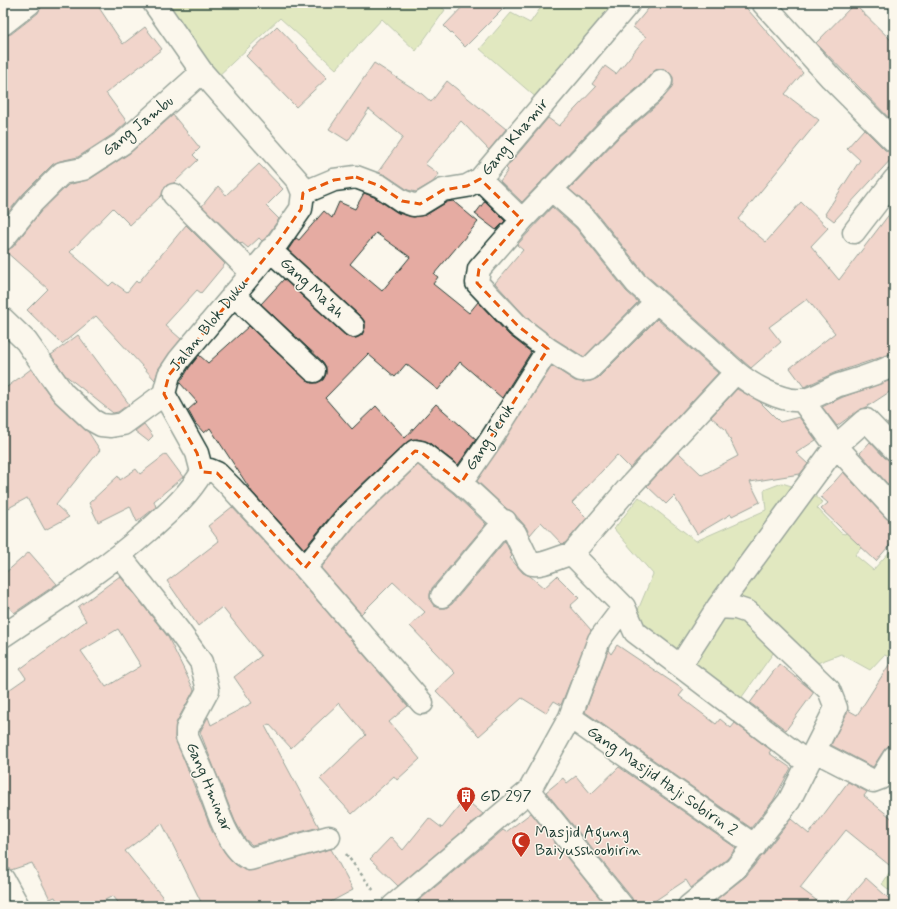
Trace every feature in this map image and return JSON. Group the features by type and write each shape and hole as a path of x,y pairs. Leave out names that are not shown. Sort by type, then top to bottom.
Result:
{"street":[{"path":"154,3 202,72 288,169 298,181 303,193"},
{"name":"Gang Khamir","path":"303,193 334,180 356,177 380,186 402,201 413,205 420,204 443,190 466,186 480,179 629,3"},
{"path":"763,3 831,78 894,141"},
{"name":"Gang Jambu","path":"3,239 32,203 62,173 83,169 123,143 202,72"},
{"path":"656,302 589,369 581,370 548,349 518,326 477,283 479,269 522,220 610,128 651,93 661,81"},
{"path":"480,179 522,220"},
{"path":"854,232 894,180"},
{"path":"551,189 585,219 636,283 748,382 787,399 802,400 838,386 858,381 894,365"},
{"name":"Jalan Blok Duku","path":"164,394 169,375 179,360 251,272 278,242 300,209 303,193"},
{"path":"174,195 251,272"},
{"name":"Gang Ma'ah","path":"270,250 353,326"},
{"path":"233,294 314,371"},
{"path":"3,319 26,341 63,392 92,420 101,425 111,426 123,424 164,394 197,452 202,472 192,489 175,508 120,556 3,636"},
{"name":"Gang Jeruk","path":"305,568 348,515 415,451 421,452 461,483 490,441 548,349"},
{"path":"461,483 505,522 515,533 528,560 532,564 542,564 559,557 572,554 630,486 736,372"},
{"path":"802,400 836,446 894,509"},
{"path":"680,666 718,607 836,446 866,420 894,449"},
{"path":"202,472 210,470 217,473 305,568 422,702"},
{"path":"442,596 505,522"},
{"path":"572,554 624,607 635,632 680,666 811,757 873,781 881,778 894,757"},
{"name":"Gang Hminar","path":"120,556 179,631 201,662 208,690 187,729 187,737 208,784 222,826 242,854 250,859 329,837"},
{"path":"392,906 529,791 570,717 599,640 624,607"},
{"path":"689,906 736,868 755,846 789,801 836,708 829,690 748,612 736,608 718,607"},
{"name":"Gang Masjid Haji Sobirin 2","path":"570,717 755,846"},
{"path":"529,791 622,906"},
{"path":"3,879 18,906"}],"path":[{"path":"329,837 340,847 375,892"}],"highlighted area":[{"path":"356,177 380,186 402,201 420,204 443,190 467,186 480,179 522,220 479,269 477,283 518,326 548,349 461,483 421,452 415,451 348,515 305,568 217,473 202,472 197,453 164,394 169,375 278,242 301,209 303,193 334,180"}],"green space":[{"path":"164,3 436,3 445,10 416,51 382,19 336,69 280,18 216,78"},
{"path":"544,3 629,3 546,106 480,49 511,13 530,23"},
{"path":"782,483 811,492 822,502 817,508 841,533 845,534 874,505 886,518 855,555 873,570 894,547 894,658 884,655 870,670 841,654 812,665 781,642 732,711 628,634 653,574 614,529 639,497 696,541 766,510 764,490"},
{"path":"894,867 894,894 882,884"}],"building":[{"path":"42,3 96,3 123,44 145,27 162,49 106,93 127,122 115,133 78,157 53,164 23,194 6,215 3,213 3,36 11,34 38,13"},
{"path":"466,3 509,3 465,47 444,26"},
{"path":"653,3 742,3 803,73 785,94 819,120 738,219 766,242 801,202 828,228 811,246 839,280 894,208 894,353 834,373 804,387 790,368 835,333 807,299 769,327 781,342 751,368 645,274 595,211 569,189 619,137 659,103 671,89 673,77 664,69 657,69 642,84 602,118 522,202 500,181 508,170 506,168 548,118 559,126 596,87 592,84 605,66 616,74 646,37 633,27"},
{"path":"854,4 894,43 894,123 816,43"},
{"path":"277,26 327,78 296,107 246,56"},
{"path":"374,63 422,94 431,102 447,81 506,129 489,150 461,121 425,164 439,174 433,182 416,192 408,190 387,176 378,172 403,137 369,109 348,141 329,129"},
{"path":"173,115 200,148 193,155 198,160 174,183 165,186 162,195 130,225 113,208 70,252 109,286 113,282 127,292 136,281 138,283 186,225 225,264 201,293 197,290 165,325 181,339 159,368 155,380 96,316 62,344 27,310 48,289 5,251 13,247 41,211 68,185 90,179 130,153"},
{"path":"864,129 885,150 894,153 894,156 834,221 825,214 860,160 847,148"},
{"path":"259,164 283,189 266,206 279,219 264,240 262,241 259,238 248,248 242,243 241,244 202,206 218,186 226,195"},
{"path":"364,193 374,197 398,213 414,217 426,215 447,202 453,201 478,222 434,274 438,277 433,284 469,313 478,302 509,335 531,352 502,398 460,362 438,390 406,364 395,377 368,354 325,398 352,429 376,406 405,438 436,404 476,439 458,465 428,442 417,439 407,442 339,506 304,549 252,492 210,428 204,433 195,423 188,410 197,402 180,383 199,355 208,363 249,326 306,380 311,383 317,383 323,380 326,374 326,367 323,362 261,304 284,279 345,335 351,338 356,338 362,335 365,328 365,322 361,317 288,250 296,238 299,240 324,211 332,218 339,202 355,209","holes":["376,233 410,257 382,291 350,264"]},
{"path":"485,201 505,221 496,230 475,214"},
{"path":"552,207 576,228 626,291 638,302 584,357 555,339 526,317 495,283 523,250 517,245"},
{"path":"657,319 718,373 630,468 617,455 572,503 587,518 565,543 562,544 541,522 530,535 526,527 513,512 507,509 477,481 552,366 575,381 591,381 598,378"},
{"path":"78,335 129,404 118,412 113,413 65,375 51,355"},
{"path":"31,369 53,400 89,433 100,450 56,505 69,517 45,530 27,498 3,511 3,390"},
{"path":"894,379 894,389 865,408 859,410 837,426 822,407 843,397"},
{"path":"737,389 759,401 780,422 799,417 816,440 796,453 808,464 800,474 750,482 760,502 732,516 731,514 697,534 674,496 666,504 647,486 678,452 702,475 738,456 725,429 711,417"},
{"path":"894,416 894,431 887,424"},
{"path":"144,424 153,436 148,441 135,431"},
{"path":"870,442 885,458 894,461 894,491 860,453"},
{"path":"166,454 183,477 154,501 156,507 137,522 130,506 98,522 89,503 118,476 120,480 136,469 140,474"},
{"path":"418,465 453,493 486,524 432,588 430,600 434,606 446,608 452,604 505,541 512,556 510,558 523,573 530,576 544,588 557,576 579,598 570,606 591,630 561,705 554,701 546,713 522,698 479,736 436,691 455,673 410,626 425,612 393,582 361,614 321,568 357,523"},
{"path":"843,472 885,517 894,521 894,540 876,561 821,509 828,503 821,497"},
{"path":"232,507 296,576 408,706 389,722 420,759 397,780 394,776 352,814 320,779 366,735 339,703 291,748 269,724 265,726 319,827 252,845 245,839 235,821 200,732 208,717 211,725 252,703 234,677 261,656 222,607 198,626 167,581 219,541 208,526"},
{"path":"29,552 57,584 14,613 3,600 3,575"},
{"path":"120,576 168,637 194,690 176,723 175,737 212,831 225,853 235,864 248,871 331,849 353,890 323,906 203,906 162,823 125,851 170,906 121,906 113,896 93,906 60,906 55,897 50,899 32,863 11,870 3,867 3,694 26,678 20,669 86,621 78,607","holes":["118,629 141,666 106,687 81,651"]},
{"path":"617,645 684,690 679,696 716,724 720,719 731,728 735,723 771,750 769,753 791,768 773,801 751,828 585,712 608,650 611,654"},
{"path":"894,657 894,745 888,746 884,750 873,767 831,745 848,710 857,715"},
{"path":"779,664 814,692 786,730 750,703"},
{"path":"619,767 736,848 727,859 691,888 686,880 647,906 634,906 632,898 546,792 563,778 567,783 576,776 591,794"},
{"path":"848,782 867,792 864,796 894,820 894,869 846,830 800,888 824,906 725,906 717,899 746,876 791,819 809,834"},
{"path":"465,799 483,814 398,886 370,859 391,837 403,850 429,818 442,828"},
{"name":"Masjid Agung Baiyusshoobirin","path":"531,813 606,906 419,906 416,903 503,830 506,832"},
{"path":"866,878 894,903 894,906 842,906"}],"place":[{"name":"GD 297","path":"466,813"},
{"name":"Masjid Agung Baiyusshoobirin","path":"521,858"}]}
